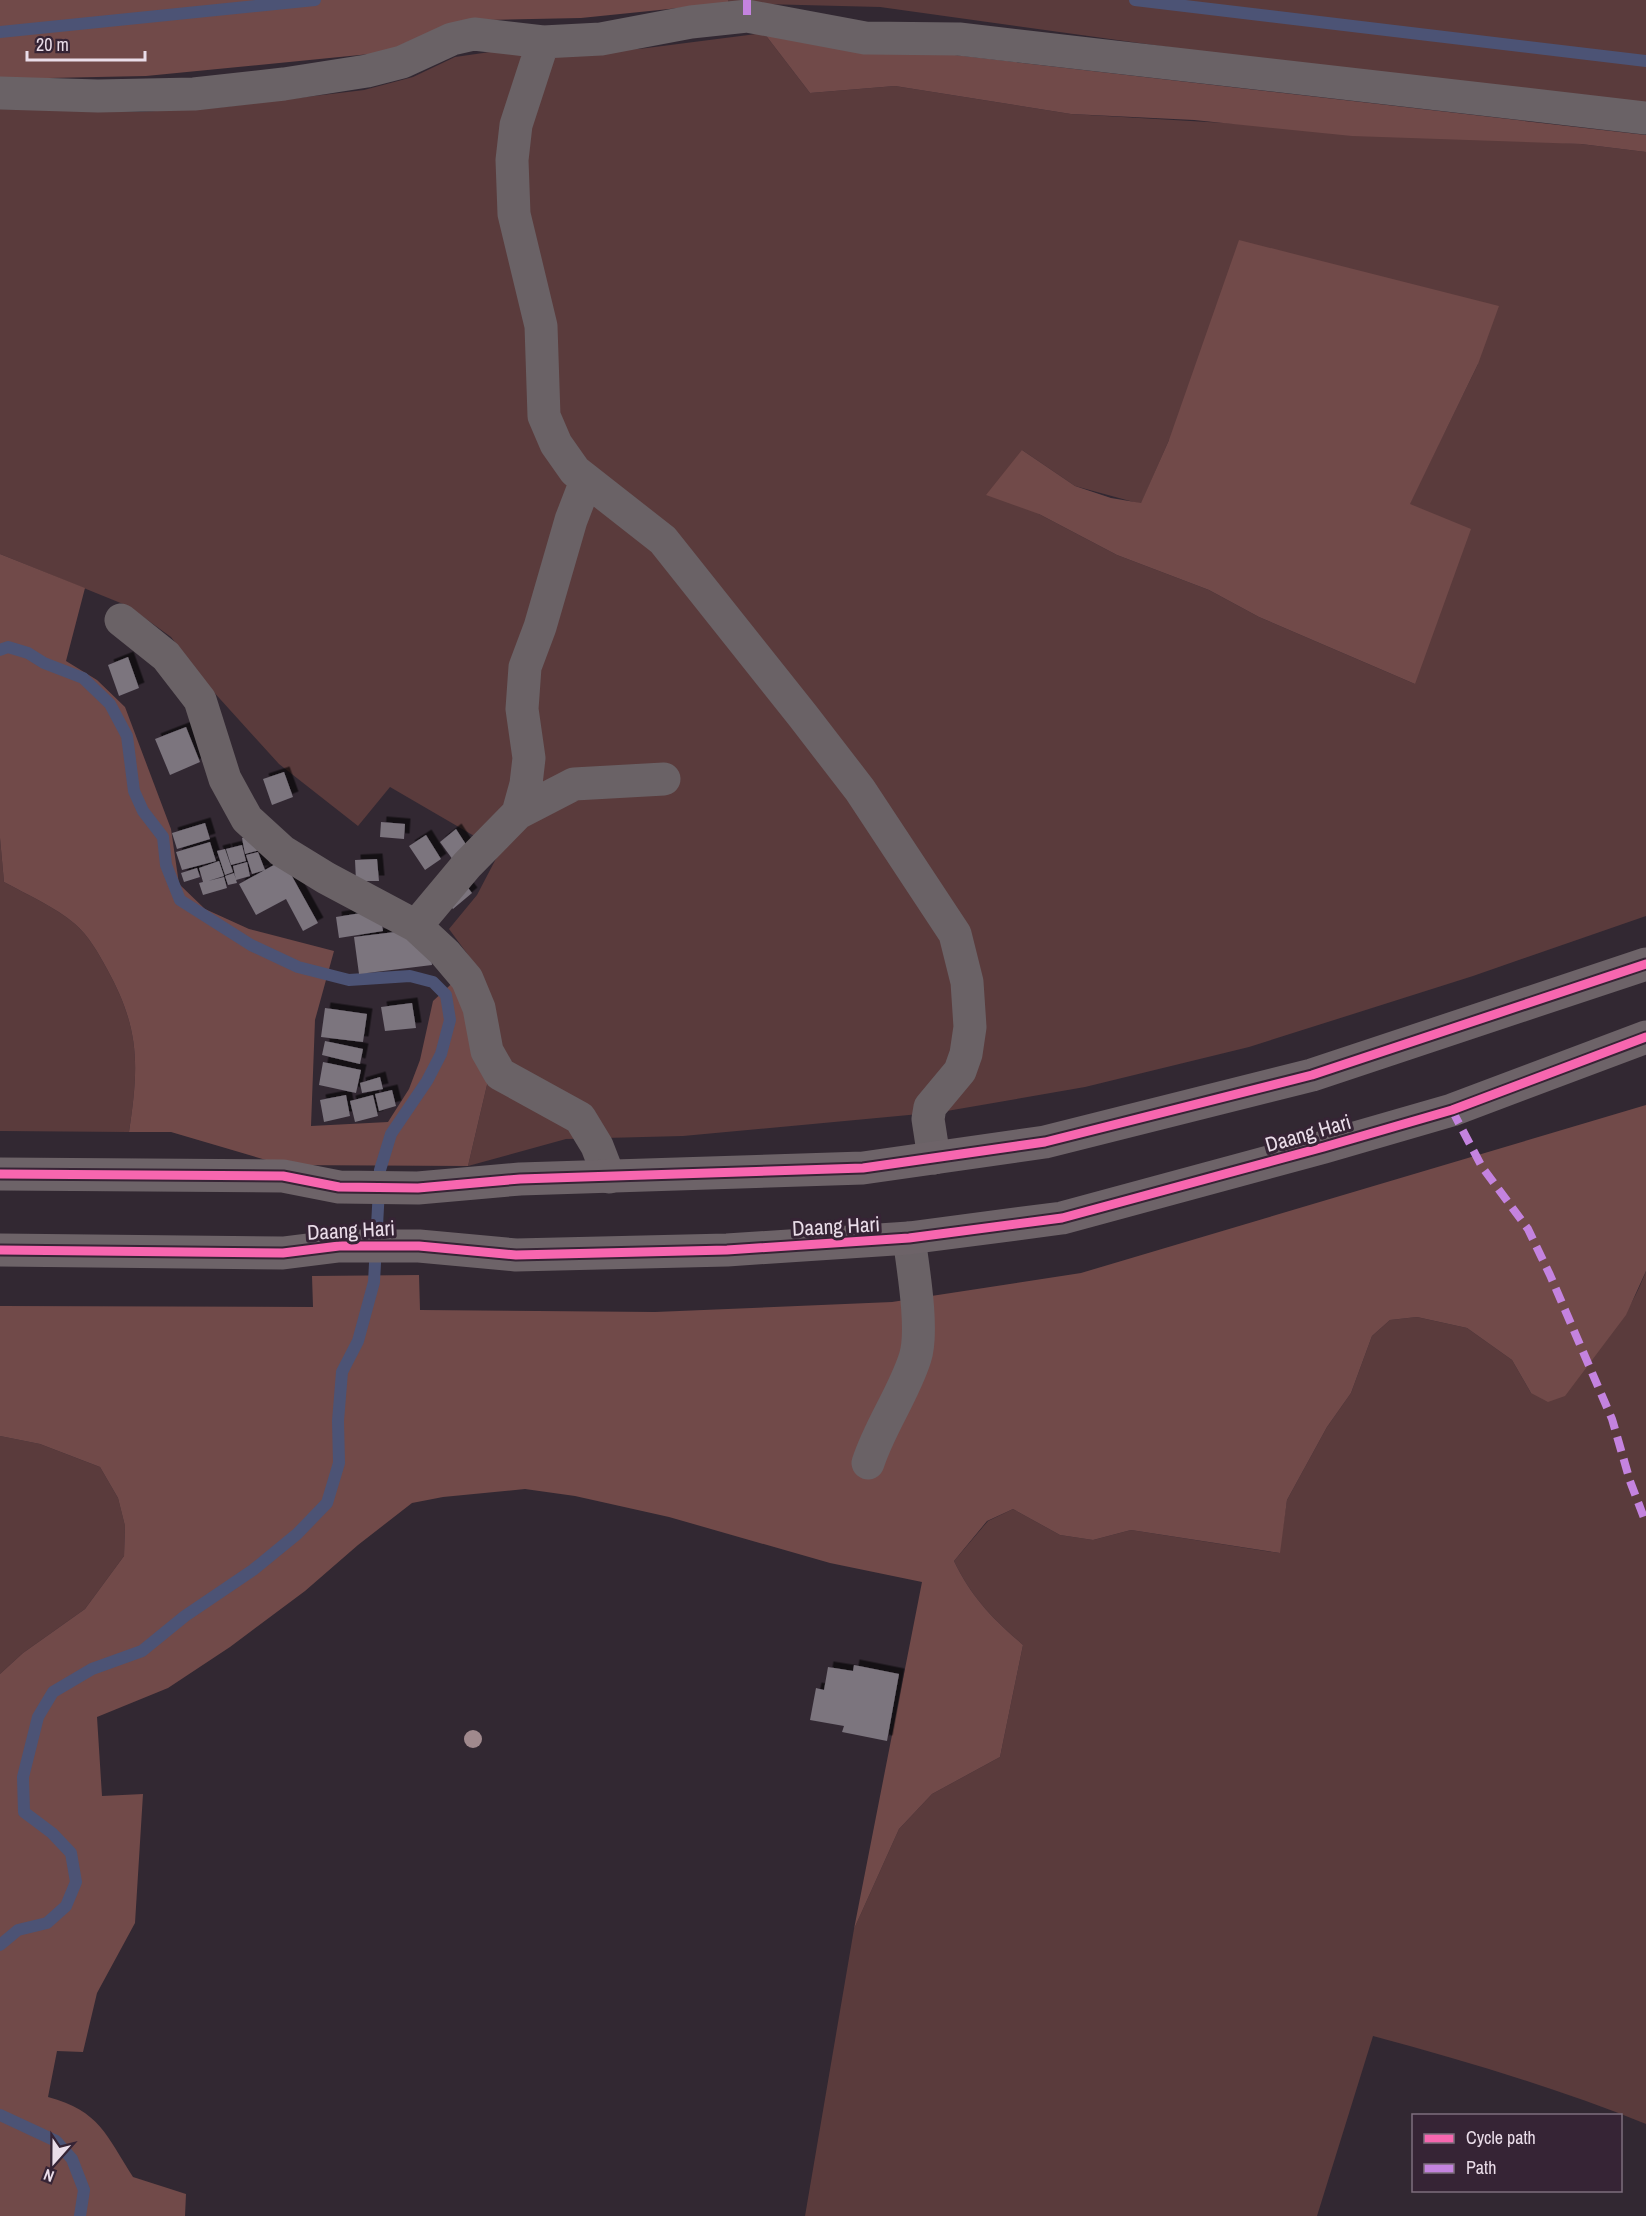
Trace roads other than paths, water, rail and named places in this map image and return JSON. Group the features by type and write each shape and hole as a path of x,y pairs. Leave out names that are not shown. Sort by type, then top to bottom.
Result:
{"main road":[{"name":"Daang Hari","path":"0,1174 282,1176 339,1188 418,1188 520,1179 863,1168 1045,1142 1312,1075 1646,964"},
{"name":"Daang Hari","path":"0,1250 283,1253 339,1246 419,1246 516,1255 727,1250 909,1238 1062,1218 1313,1150 1452,1110 1646,1037"}],"street":[{"path":"0,93 98,96 194,94 284,84 367,71 402,63 452,39 474,34 543,42 600,39 691,22 747,16 864,38 959,39 1646,118"},
{"path":"543,42 516,125 512,160 514,213 541,326 544,416 556,444 586,481 663,540 860,790 956,934 967,982 970,1027 960,1071 930,1107 928,1119 934,1158"},
{"path":"518,813 526,784 529,758 522,709 525,667 540,627 571,520 586,481"},
{"path":"121,620 166,656 200,700 225,779 247,819 291,856 372,904 416,926 467,979 479,1008 487,1051 500,1074 580,1118 597,1146 609,1177"},
{"path":"416,926 467,865 518,813 574,784 664,779"},
{"path":"868,1463 877,1435 916,1356 918,1300 909,1238"}],"waterway":[{"path":"0,32 315,0"},
{"path":"1135,0 1646,61"},
{"path":"0,650 8,647 28,653 44,663 83,678 110,704 127,736 134,791 143,811 163,837 166,865 180,900 251,945 298,967 349,980 410,976 433,982 446,995 450,1020 441,1054 427,1081 391,1134 380,1170 374,1282 358,1341 342,1372 338,1421 339,1463 327,1503 297,1534 253,1570 185,1616 142,1651 92,1669 53,1692 38,1717 23,1777 24,1812 52,1833 71,1853 76,1882 66,1906 47,1923 18,1930 0,1945"},
{"path":"0,2115 56,2141 72,2159 84,2190 80,2216"}]}
